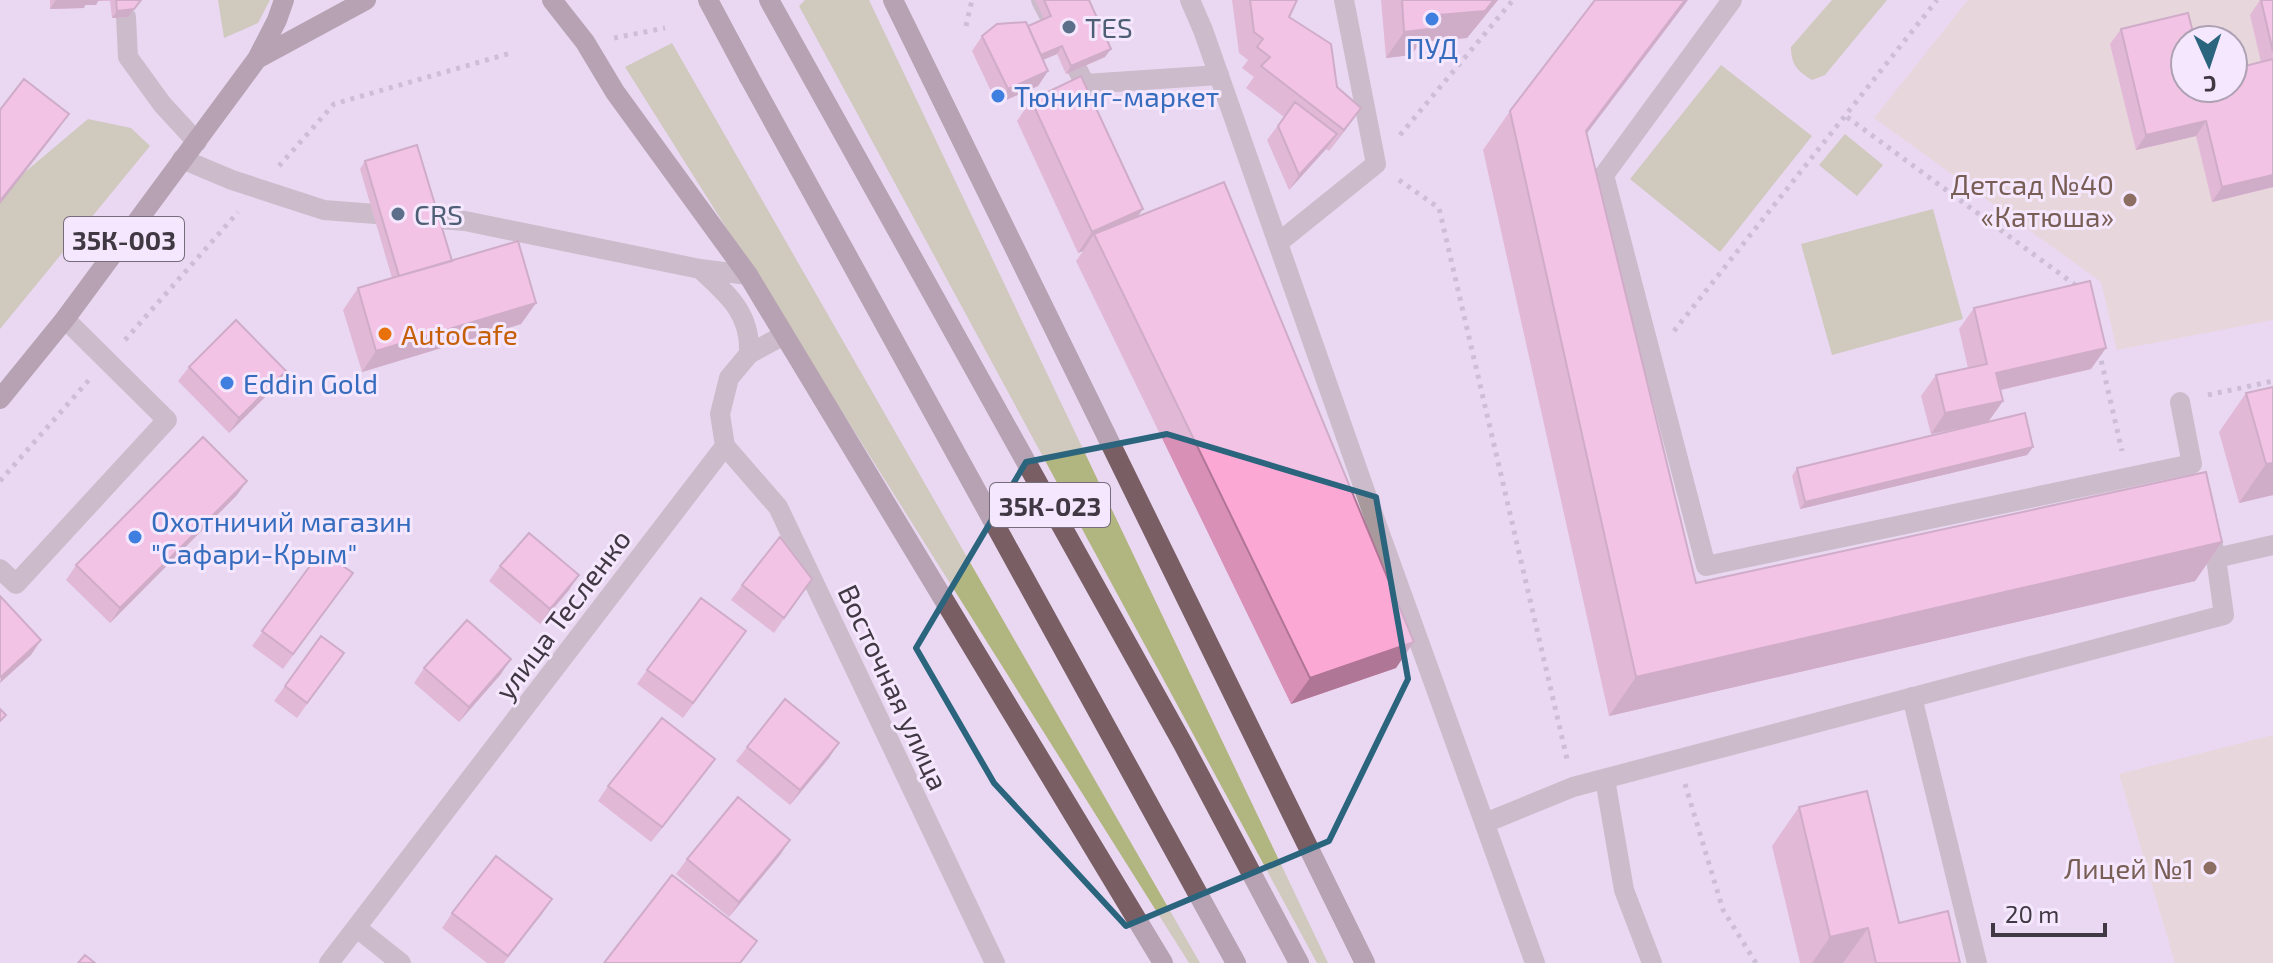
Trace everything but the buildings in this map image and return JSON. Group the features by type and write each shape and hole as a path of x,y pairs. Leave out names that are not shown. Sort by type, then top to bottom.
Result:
{"main road":[{"path":"257,59 284,0"},
{"path":"257,59 366,0"},
{"path":"552,0 585,42 615,92 748,275 1163,963"},
{"name":"35К-023","path":"708,0 1236,963"},
{"name":"35К-023","path":"769,0 1183,744 1299,963"},
{"path":"893,0 1365,963"},
{"name":"35К-003","path":"0,399 65,319 257,59"}],"street":[{"path":"1041,0 1085,84 1219,75"},
{"path":"1190,0 1535,963"},
{"path":"1278,243 1376,164 1344,0"},
{"path":"1732,0 1604,175 1706,566 2128,477 2194,471 2180,402"},
{"path":"126,17 128,57 162,104 197,142"},
{"path":"182,159 324,210 465,221 700,269 748,275"},
{"path":"700,269 741,313 747,324 749,354"},
{"path":"0,569 16,584 167,420 65,319"},
{"path":"725,446 720,414 729,378 749,354 784,335"},
{"name":"улица Тесленко","path":"329,963 725,446"},
{"name":"Восточная улица","path":"725,446 778,507 995,963"},
{"path":"1485,823 1573,787 2224,615 2216,558 2202,504"},
{"path":"2216,558 2273,545"},
{"path":"1912,697 1977,963"},
{"path":"1605,779 1624,890 1652,963"},
{"path":"357,928 401,963"}],"path":[{"path":"966,26 972,0"},
{"path":"1513,0 1376,164 1439,208 1573,787"},
{"path":"1652,359 1937,0"},
{"path":"613,38 665,28"},
{"path":"0,481 334,104 511,53"},
{"path":"1847,117 2085,292"},
{"path":"2096,338 2128,477"},
{"path":"2180,402 2273,381"},
{"path":"1677,760 1723,910 1756,963"}],"highlighted area":[{"path":"1167,434 1376,497 1408,679 1329,841 1126,926 994,783 916,648 1026,462"}],"shaded area":[{"name":"Детсад №40 «Катюша»","path":"1968,0 2273,0 2273,320 2117,350 2101,282 1874,118"},
{"name":"Лицей №1","path":"2273,735 2273,963 2175,963 2119,774"}],"green space":[{"path":"218,0 270,0 258,23 224,38"},
{"path":"805,0 869,0 1328,963 1317,963 799,6"},
{"path":"1832,0 1887,0 1825,75 1812,80 1796,66 1791,47"},
{"path":"672,43 1200,963 1189,963 625,67"},
{"path":"1721,65 1812,136 1720,252 1630,179"},
{"path":"88,119 131,128 150,146 0,329 0,193"},
{"path":"1845,134 1883,165 1857,196 1819,165"},
{"path":"1933,209 1963,319 1832,355 1801,244"}],"place":[{"name":"ПУД","path":"1432,19"},
{"name":"TES","path":"1069,27"},
{"name":"Тюнинг-маркет","path":"998,96"},
{"name":"Детсад №40 «Катюша»","path":"2130,200"},
{"name":"CRS","path":"398,214"},
{"name":"AutoCafe","path":"385,334"},
{"name":"Eddin Gold","path":"227,383"},
{"name":"Охотничий магазин \"Сафари-Крым\"","path":"135,537"},
{"name":"Лицей №1","path":"2210,868"}]}
